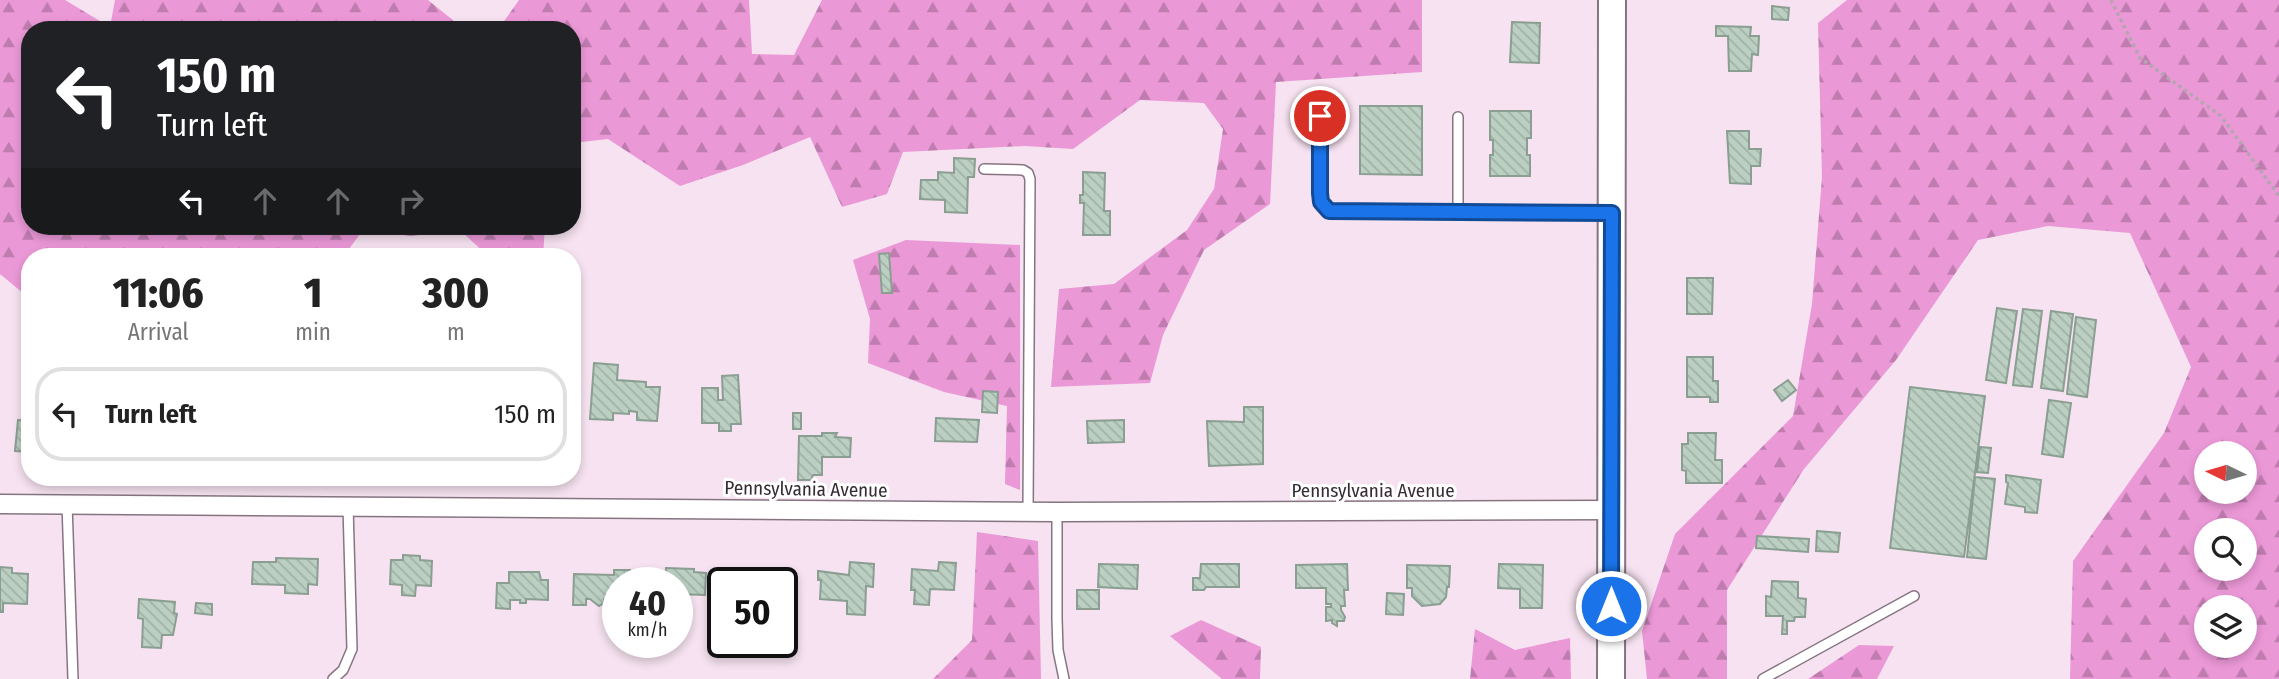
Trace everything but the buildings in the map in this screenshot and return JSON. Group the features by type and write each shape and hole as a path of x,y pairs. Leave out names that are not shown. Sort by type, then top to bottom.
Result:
{"main road":[{"path":"1611,679 1612,0"}],"street":[{"name":"Pennsylvania Avenue","path":"0,504 1028,512 1612,510"}],"lane":[{"path":"1320,116 1320,193 1321,202 1329,211 1612,213"},
{"path":"1458,117 1458,212"},
{"path":"984,169 1023,170 1028,173 1030,179 1028,512"},
{"path":"67,504 73,679"},
{"path":"333,679 343,670 352,649 348,506"},
{"path":"1057,512 1058,650 1064,679"},
{"path":"1763,679 1914,596"}],"path":[{"path":"2111,0 2140,58 2221,116 2279,196"}],"green space":[{"path":"0,0 65,0 100,21 21,21 21,235 359,235 350,248 21,248 21,291 0,274"},
{"path":"115,0 428,0 454,21 111,21"},
{"path":"519,0 749,0 752,54 794,55 822,0 1422,0 1422,72 1276,82 1270,204 1204,250 1163,335 1150,383 1051,387 1059,289 1114,284 1187,230 1214,189 1223,129 1204,103 1140,100 1073,149 1025,146 903,152 887,194 842,207 810,137 743,165 680,186 608,139 581,142 581,21 504,21"},
{"path":"1847,0 2279,0 2279,679 2070,679 2073,561 2164,433 2191,367 2130,233 2048,226 1978,240 1896,360 1804,469 1727,590 1727,679 1647,679 1642,631 1675,534 1793,416 1812,304 1822,177 1818,23"},
{"path":"465,235 544,235 544,248 479,248"},
{"path":"906,240 1020,245 1020,490 1005,484 1007,406 944,392 868,363 870,319 853,260"},
{"path":"977,532 1038,541 1041,679 933,679 972,640"},
{"path":"1201,620 1261,647 1260,679 1222,679 1170,636"},
{"path":"1475,629 1515,650 1570,638 1571,679 1470,679"},
{"path":"1859,645 1894,646 1877,679 1808,679"}],"route":[{"path":"1320,116 1320,193 1321,202 1329,211 1612,213 1611,606"}]}
